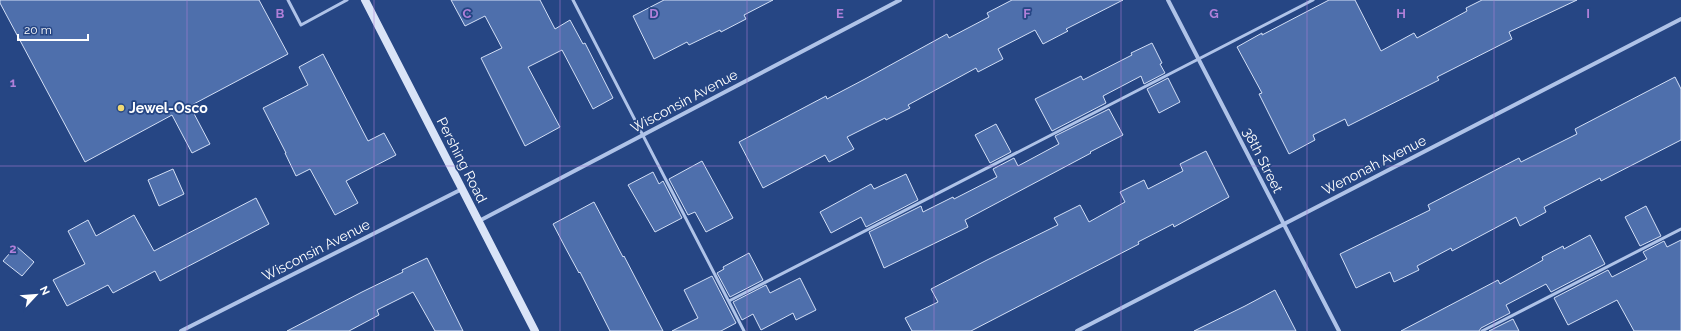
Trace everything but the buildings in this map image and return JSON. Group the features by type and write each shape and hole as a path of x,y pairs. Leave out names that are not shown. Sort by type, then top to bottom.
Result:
{"main road":[{"name":"Pershing Road","path":"365,0 536,331"}],"street":[{"name":"Wisconsin Avenue","path":"479,221 900,0"},
{"name":"38th Street","path":"1168,0 1339,331"},
{"name":"Wenonah Avenue","path":"1077,331 1681,19"},
{"name":"Wisconsin Avenue","path":"181,331 462,189"}],"lane":[{"path":"288,0 301,25 347,0"},
{"path":"573,0 744,331"},
{"path":"728,301 1313,0"},
{"path":"1482,331 1681,229"}],"place":[{"name":"Jewel-Osco","path":"121,108"}]}
